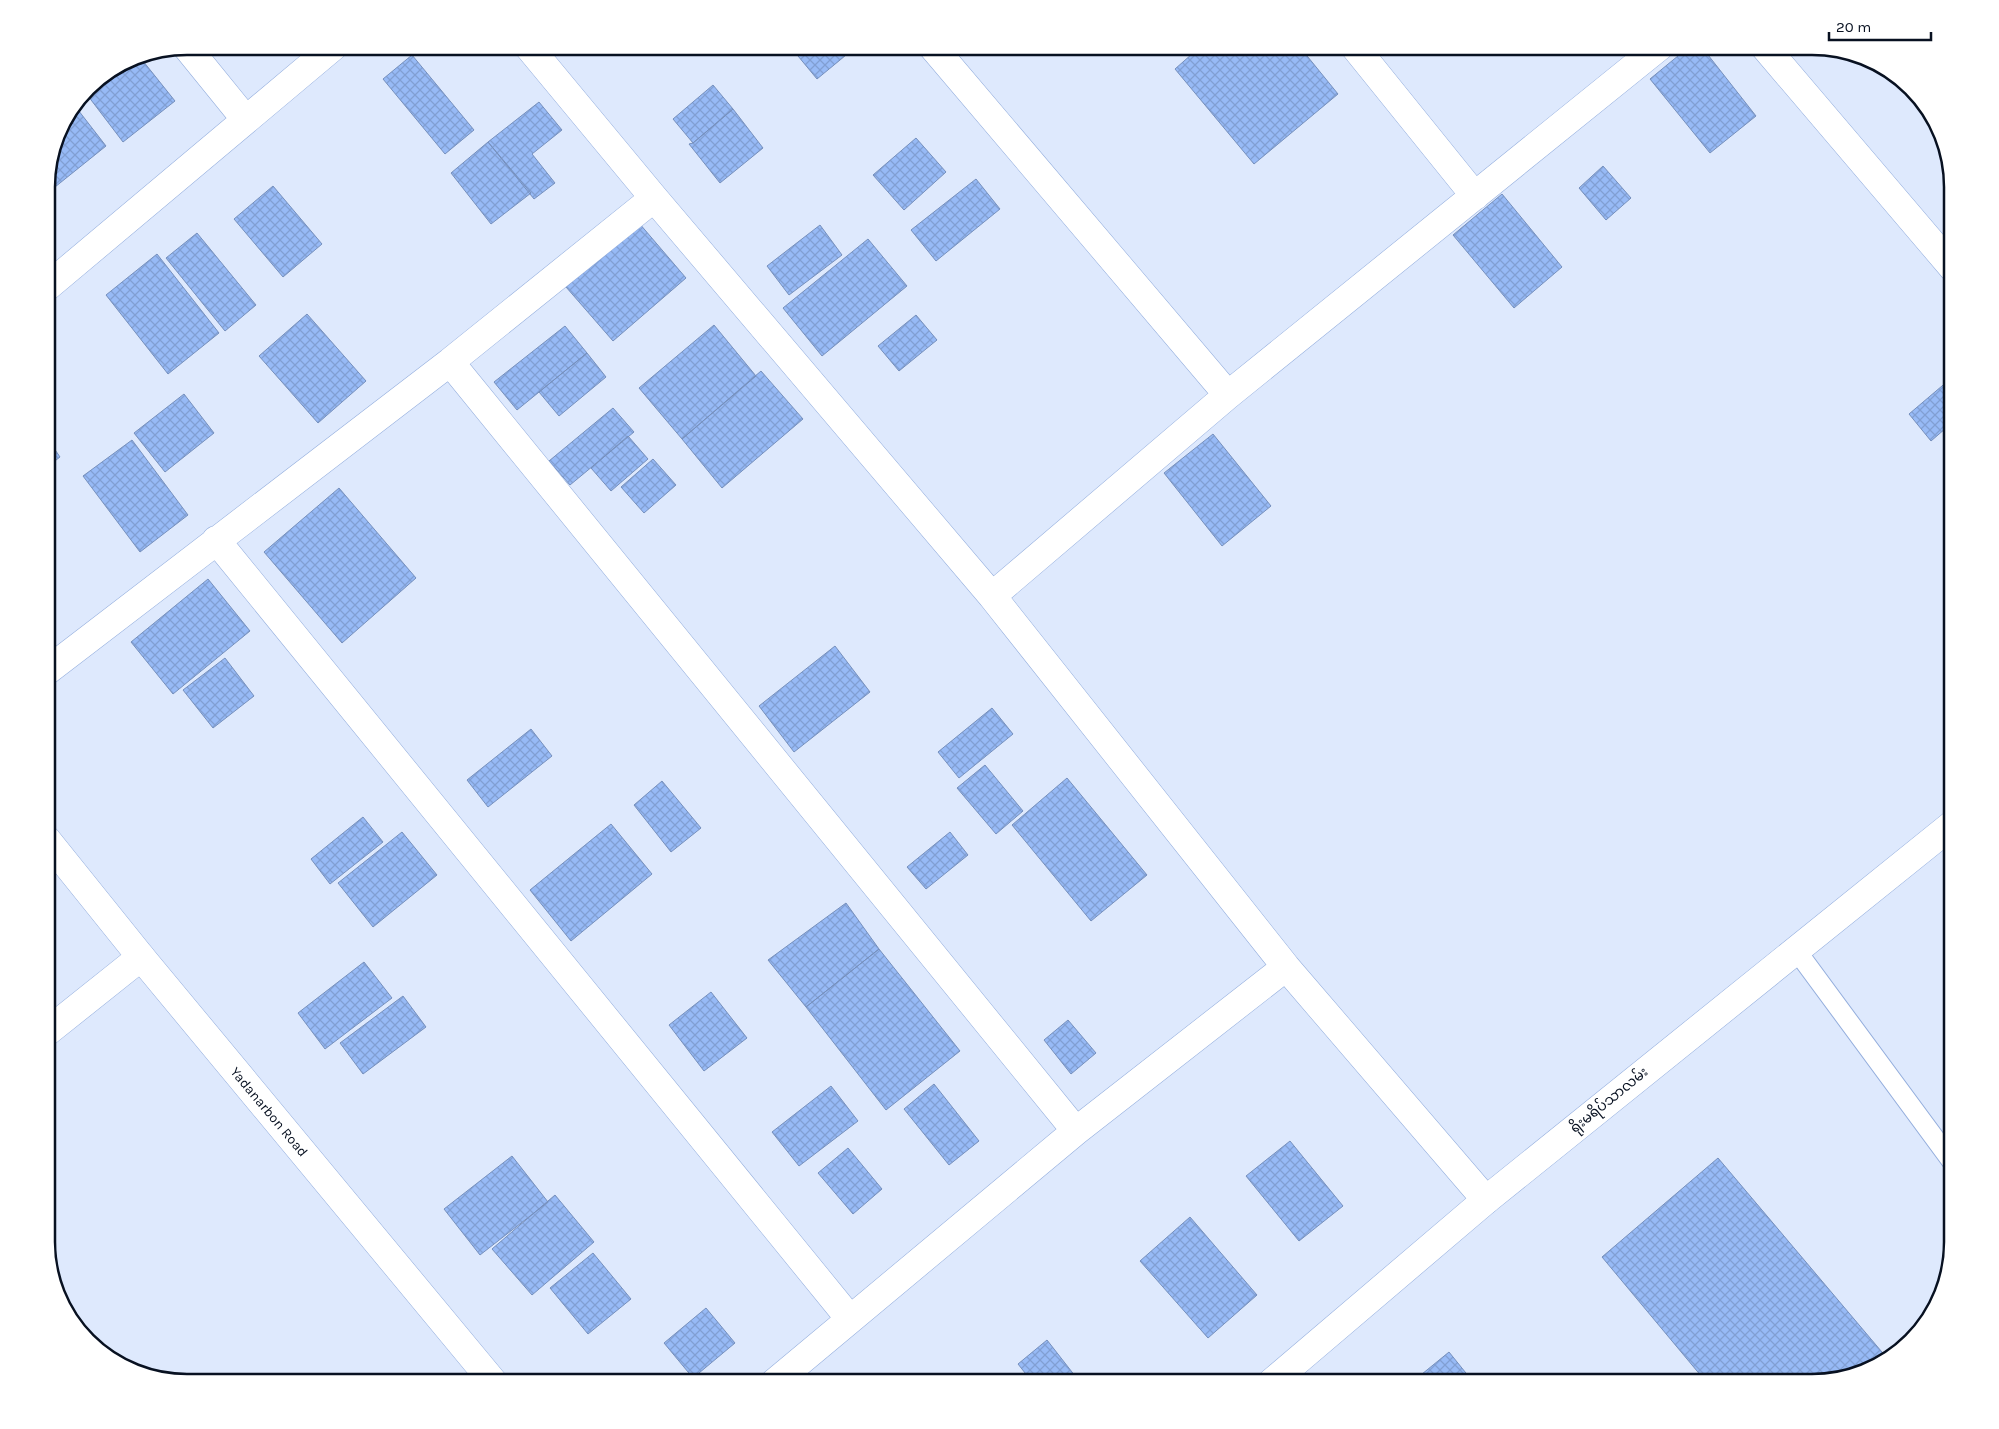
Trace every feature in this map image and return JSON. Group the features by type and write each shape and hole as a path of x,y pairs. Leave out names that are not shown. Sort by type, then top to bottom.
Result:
{"street":[{"path":"193,55 246,120"},
{"path":"55,279 323,55"},
{"path":"535,55 654,198 992,596 1286,967 1486,1200"},
{"path":"940,55 1228,395"},
{"path":"1361,55 1475,196"},
{"path":"992,596 1228,395 1649,55"},
{"path":"1772,55 1944,257"},
{"path":"55,664 450,362 654,198"},
{"path":"450,362 1076,1131"},
{"path":"216,540 850,1319"},
{"name":"ရိုးမရိပ်သာလမ်း","path":"1282,1374 1486,1200 1944,831"},
{"name":"Yadanarbon Road","path":"55,851 487,1374"},
{"path":"55,1025 141,957"},
{"path":"785,1374 1076,1131 1286,967"}],"lane":[{"path":"1796,950 1944,1151"}],"building":[{"path":"412,55 474,130 445,154 383,79"},
{"path":"799,55 846,55 817,79 798,56"},
{"path":"1191,55 1306,55 1338,94 1254,164 1175,69"},
{"path":"1679,55 1708,55 1756,116 1710,153 1650,79"},
{"path":"144,62 175,101 123,142 90,98 114,77"},
{"path":"713,85 733,109 693,143 673,119"},
{"path":"539,102 562,130 532,154 555,183 534,199 488,142"},
{"path":"733,109 763,148 720,183 689,144 693,143"},
{"path":"79,111 106,146 55,187 59,153 65,136"},
{"path":"916,138 946,172 904,210 873,175"},
{"path":"488,142 531,193 491,224 451,173"},
{"path":"1603,166 1631,198 1606,220 1579,188"},
{"path":"976,179 1000,209 936,261 911,230"},
{"path":"273,186 322,244 283,277 234,219"},
{"path":"1502,194 1562,267 1514,308 1453,235"},
{"path":"639,223 686,278 613,341 566,287"},
{"path":"820,225 842,255 789,295 767,266"},
{"path":"197,233 256,305 225,331 166,258"},
{"path":"868,239 907,286 822,356 783,308"},
{"path":"157,254 219,333 168,374 106,295"},
{"path":"307,314 366,381 318,423 259,356"},
{"path":"916,315 937,340 899,371 878,346"},
{"path":"714,325 756,376 682,439 639,388"},
{"path":"565,326 587,353 517,410 494,382"},
{"path":"587,353 606,377 559,416 539,392"},
{"path":"761,371 803,419 722,488 682,439"},
{"path":"1944,384 1944,430 1931,441 1909,414"},
{"path":"184,394 214,433 165,472 134,433"},
{"path":"613,408 634,432 570,485 549,461"},
{"path":"1213,434 1271,506 1222,546 1164,473"},
{"path":"628,436 648,459 611,491 591,468"},
{"path":"132,440 188,515 140,552 83,476"},
{"path":"55,450 60,457 55,461"},
{"path":"653,459 676,485 644,513 621,487"},
{"path":"339,488 416,578 342,643 264,552"},
{"path":"208,579 250,631 173,694 131,642"},
{"path":"835,646 870,692 794,752 759,706"},
{"path":"225,658 254,696 213,728 183,690"},
{"path":"992,708 1013,734 959,778 938,752"},
{"path":"531,729 552,756 488,807 467,780"},
{"path":"985,765 1023,811 996,834 957,788"},
{"path":"1067,778 1147,875 1091,921 1012,825"},
{"path":"662,781 701,828 671,852 634,805"},
{"path":"363,817 383,842 330,884 311,859"},
{"path":"611,824 652,874 571,941 530,890"},
{"path":"402,832 437,875 373,927 338,883"},
{"path":"950,832 968,855 926,889 907,867"},
{"path":"846,903 879,949 806,1007 768,960"},
{"path":"879,949 960,1051 886,1110 806,1007"},
{"path":"364,962 392,998 325,1049 298,1013"},
{"path":"711,992 747,1038 704,1071 669,1025"},
{"path":"403,996 426,1027 363,1074 340,1043"},
{"path":"1068,1020 1096,1053 1071,1074 1044,1040"},
{"path":"934,1084 979,1141 949,1165 904,1109"},
{"path":"831,1086 858,1121 799,1166 772,1132"},
{"path":"1290,1141 1343,1206 1299,1241 1246,1176"},
{"path":"848,1148 882,1189 853,1214 818,1173"},
{"path":"512,1156 548,1202 480,1255 444,1209"},
{"path":"1718,1158 1883,1353 1863,1364 1829,1373 1700,1374 1602,1257"},
{"path":"555,1195 594,1242 532,1295 492,1249"},
{"path":"1190,1217 1257,1295 1208,1338 1140,1261"},
{"path":"593,1253 631,1299 588,1334 550,1288"},
{"path":"706,1308 735,1343 698,1374 690,1374 664,1343"},
{"path":"1047,1340 1074,1374 1026,1374 1018,1364"},
{"path":"1449,1352 1467,1374 1422,1374"}]}
